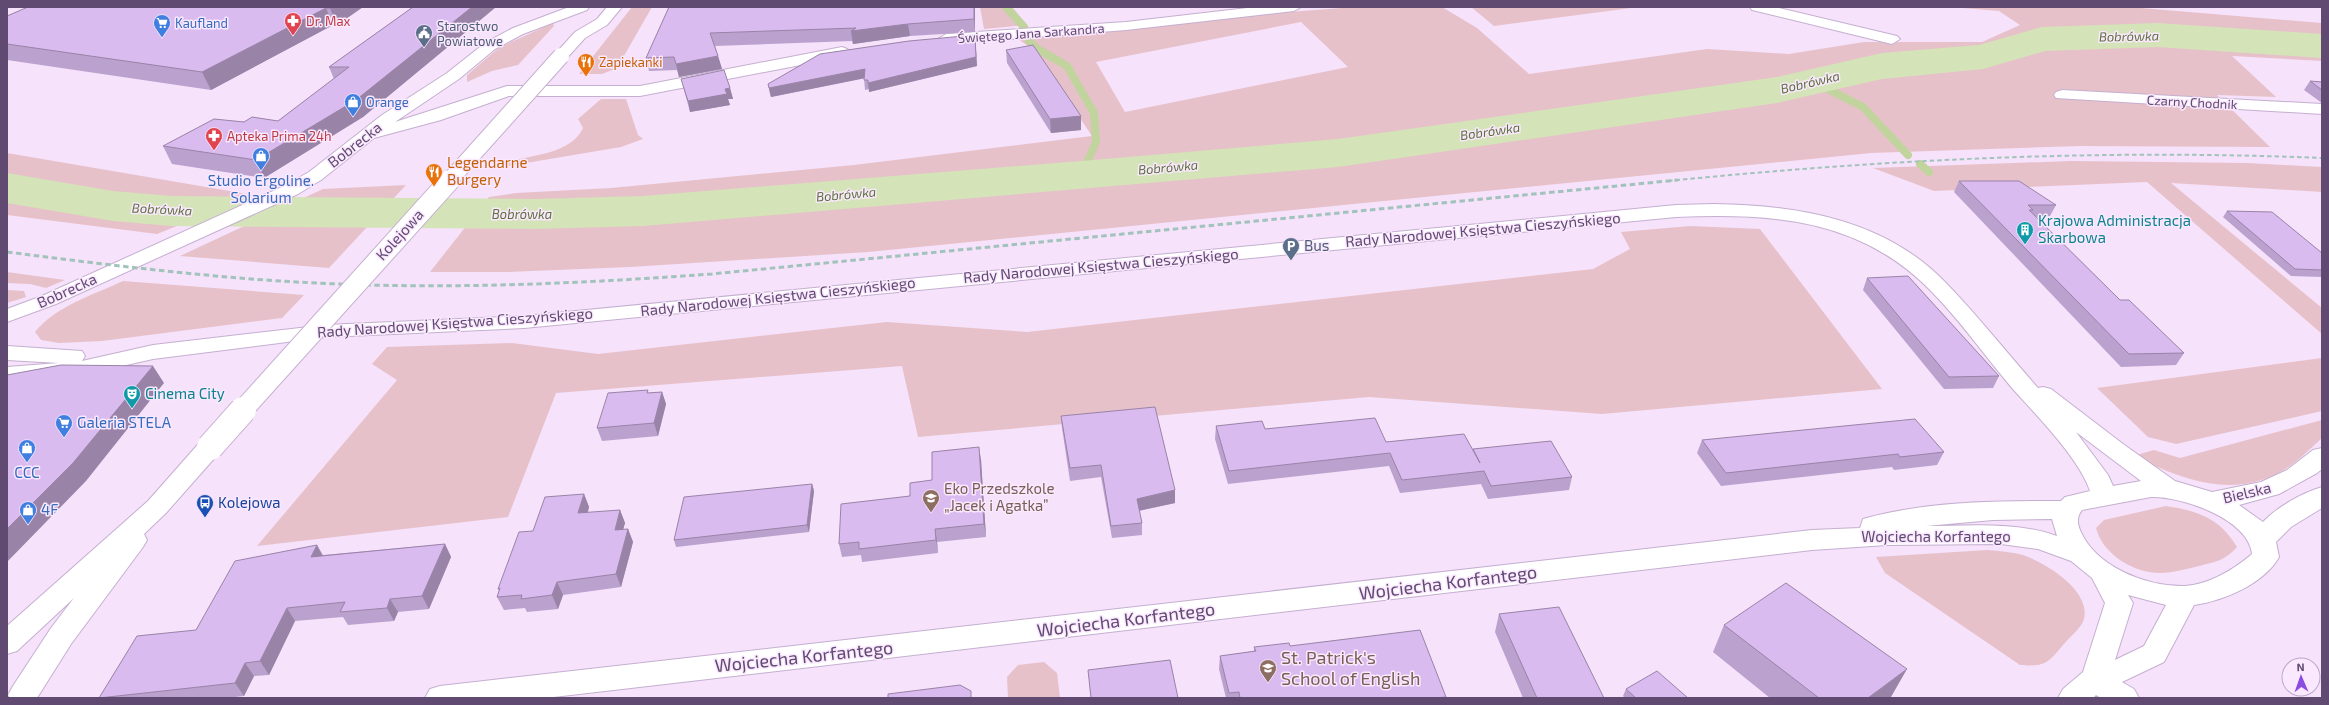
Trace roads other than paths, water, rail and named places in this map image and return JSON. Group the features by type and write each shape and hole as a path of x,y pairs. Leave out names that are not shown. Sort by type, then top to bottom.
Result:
{"street":[{"name":"Bobrecka","path":"7,316 219,224 281,195 315,176 374,133 388,119 461,84 483,51 501,39 582,7"},
{"name":"Kolejowa","path":"580,35 580,23 590,7"},
{"name":"Kolejowa","path":"19,695 157,507 580,35 602,22 615,7"},
{"name":"Świętego Jana Sarkandra","path":"931,41 1126,26 1294,7"},
{"path":"1757,7 1892,40"},
{"path":"461,84 507,91 640,91 856,50"},
{"path":"374,133 435,116 507,91"},
{"name":"Czarny Chodnik","path":"2062,95 2322,109"},
{"name":"Rady Narodowej Księstwa Cieszyńskiego","path":"7,353 64,356 153,352 326,331 524,322 1676,211 1723,208 1757,209 1800,214 1842,226 1876,240 1907,259 1938,286 2084,458 2100,481 2104,495"},
{"name":"Rady Narodowej Księstwa Cieszyńskiego","path":"7,374 82,368 153,352"},
{"name":"Rady Narodowej Księstwa Cieszyńskiego","path":"1997,356 2114,450 2168,488"},
{"name":"Bielska","path":"2211,501 2265,491 2307,469 2322,456"},
{"path":"2095,679 2119,603 2064,526 2066,510 2074,503 2104,495 2151,488 2168,488 2211,501 2239,517 2264,540 2268,530 2322,496"},
{"name":"Kolejowa","path":"7,643 157,507"},
{"name":"Wojciecha Korfantego","path":"1812,540 1914,517 1995,510 2066,510"},
{"name":"Wojciecha Korfantego","path":"457,697 1812,540 1887,536 2001,535 2040,540 2090,562 2135,587 2158,593 2185,596 2212,591 2247,574 2266,557 2268,548 2264,540"},
{"path":"2073,698 2095,679 2127,668 2154,654 2185,596"},
{"path":"2095,679 2124,698"}],"waterway":[{"path":"1006,7 1024,27"},
{"name":"Bobrówka","path":"7,188 113,206 171,211 536,214 643,211 1081,176 1338,153 1777,90 1882,66 1983,57 2042,39 2157,35 2322,46"},
{"path":"1029,41 1036,48 1067,66 1094,113 1096,142 1081,176"},
{"path":"1814,82 1863,107 1908,155"},
{"path":"1920,164 1929,172"}],"railway":[{"path":"1668,181 1831,167 1995,158 2158,155 2322,158"},
{"path":"7,252 173,272 339,284 433,286 619,280 712,274 1678,180"}],"place":[{"name":"Dr. Max","path":"293,36"},
{"name":"Kaufland","path":"162,38"},
{"name":"Starostwo Powiatowe","path":"424,48"},
{"name":"Zapiekanki","path":"586,77"},
{"name":"Orange","path":"353,117"},
{"name":"Apteka Prima 24h","path":"214,151"},
{"name":"Studio Ergoline. Solarium","path":"261,171"},
{"name":"Legendarne Burgery","path":"434,187"},
{"name":"Krajowa Administracja Skarbowa","path":"2025,245"},
{"name":"Bus","path":"1291,261"},
{"name":"Cinema City","path":"132,409"},
{"name":"Galeria STELA","path":"64,438"},
{"name":"CCC","path":"27,463"},
{"name":"Eko Przedszkole „Jacek i Agatka”","path":"931,513"},
{"name":"Kolejowa","path":"205,518"},
{"name":"4F","path":"28,525"},
{"name":"St. Patrick's School of English","path":"1268,683"}]}
